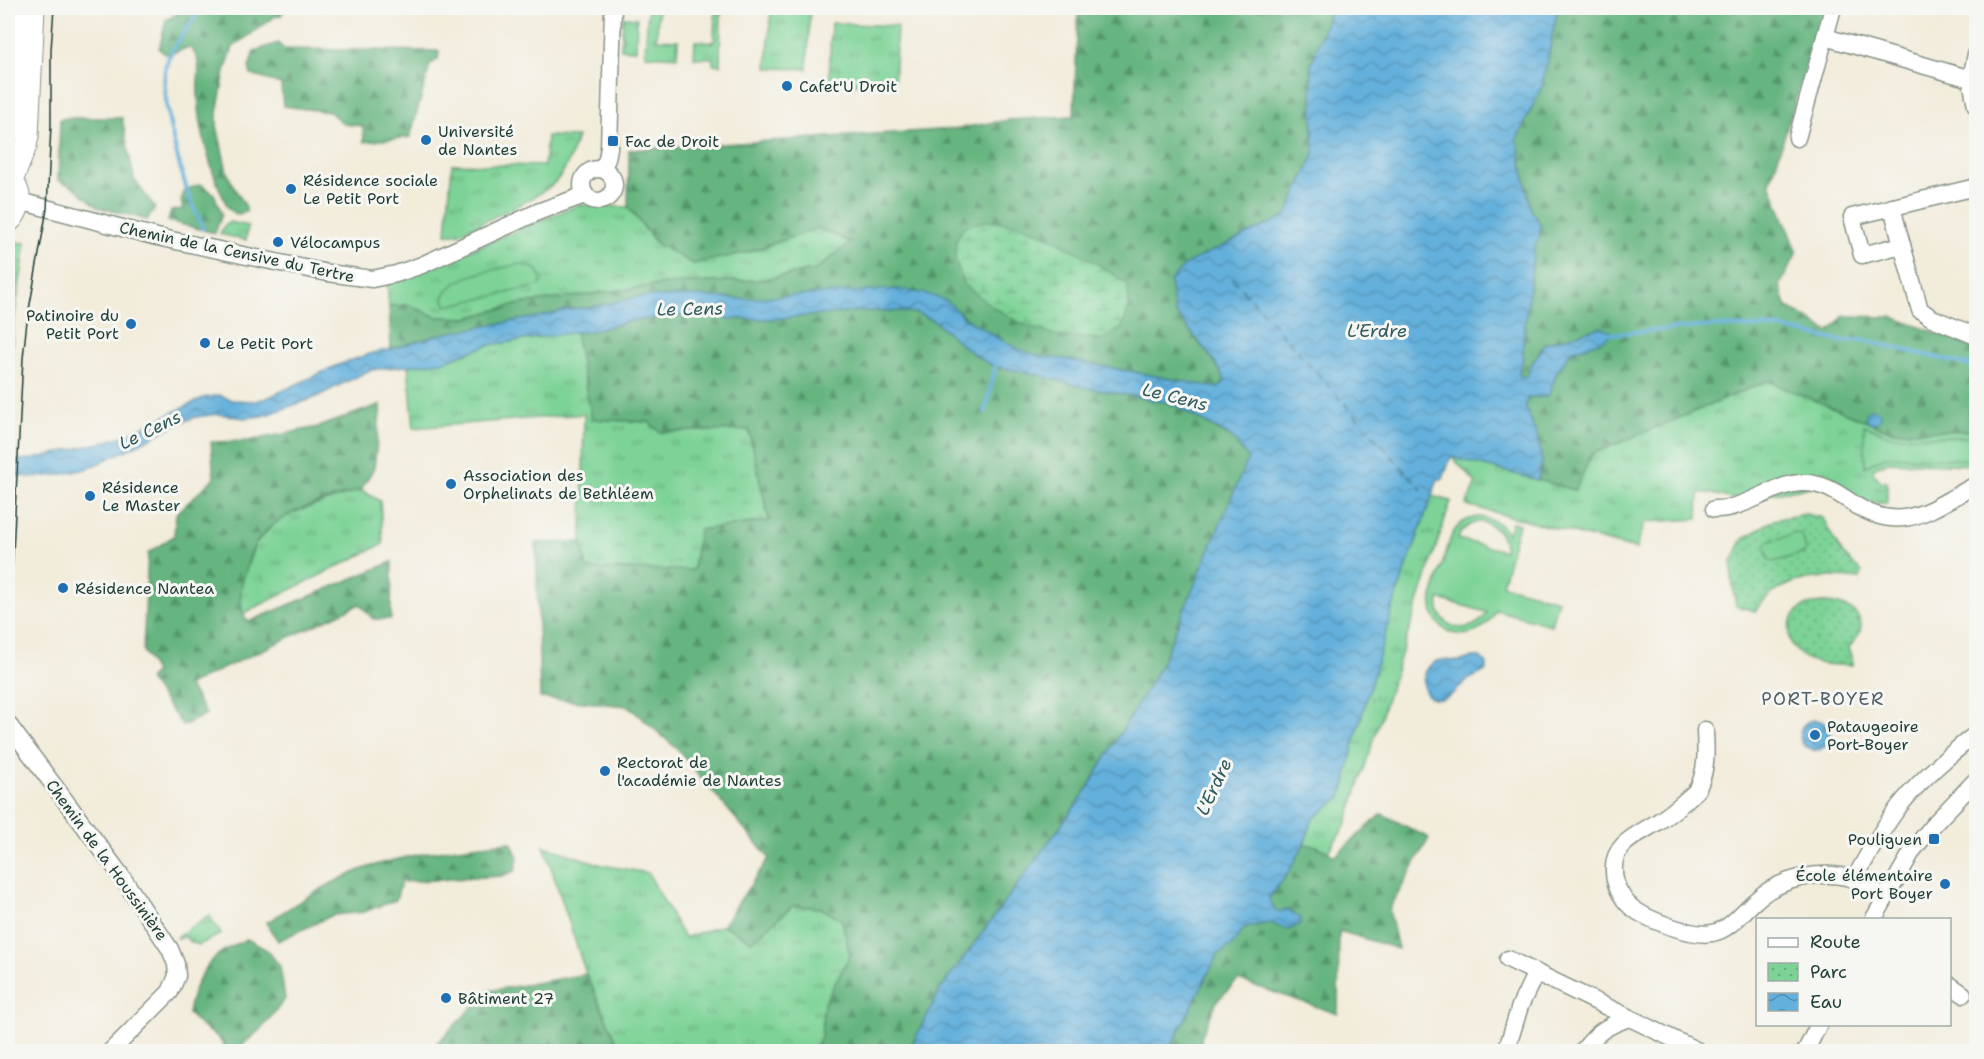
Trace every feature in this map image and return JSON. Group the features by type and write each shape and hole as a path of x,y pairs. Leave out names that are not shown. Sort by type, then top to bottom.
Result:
{"main road":[{"path":"8,133 15,78 19,8"},
{"path":"8,223 17,212 19,201 18,191 10,179 26,146 28,136 34,8"}],"street":[{"path":"602,169 609,148 613,8"},
{"path":"1797,138 1833,8"},
{"path":"1825,37 1973,74"},
{"path":"1977,54 1973,74 1977,106"},
{"path":"602,169 609,172 614,179 615,187 608,199 600,202 591,200 582,188 585,176 594,170 602,169"},
{"path":"1902,245 1862,255 1852,217 1977,187"},
{"name":"Chemin de la Censive du Tertre","path":"19,201 157,237 328,273 372,279 422,265 540,210 585,195"},
{"path":"1892,207 1918,306 1923,313 1977,336"},
{"path":"1714,509 1726,509 1791,485 1815,483 1830,488 1874,515 1896,520 1917,516 1977,485"},
{"name":"Chemin de la Houssinière","path":"8,724 124,879 170,949 176,964 177,976 167,995 110,1052"},
{"path":"1706,730 1705,771 1697,791 1656,823 1626,840 1616,855 1613,867 1614,880 1620,894 1631,906 1657,920 1691,933 1714,933 1736,920 1768,890 1812,876 1854,880 1885,898"},
{"path":"1854,880 1901,804 1933,770 1977,734"},
{"path":"1874,918 1912,850 1924,834 1977,780"},
{"path":"1509,959 1700,1052"},
{"path":"1506,1052 1520,1005 1536,972"},
{"path":"1582,1052 1595,1035 1608,1026 1629,1018"},
{"path":"1805,1052 1818,1026"}],"green space":[{"path":"188,8 285,8 281,15 276,16 233,47 225,71 217,113 217,126 227,172 246,207 246,211 241,214 236,214 228,208 207,153 199,110 197,58 189,47 165,54 159,49 166,20"},
{"path":"648,8 658,8 657,39 678,40 677,57 645,55"},
{"path":"678,8 721,8 720,65 713,64 713,58 694,58 695,41 714,42 715,9"},
{"path":"771,8 810,8 807,69 767,68"},
{"path":"1078,8 1331,8 1311,65 1314,154 1286,216 1187,263 1175,312 1215,363 1225,381 1220,388 1064,359 1043,358 1015,348 990,335 946,301 638,297 442,334 391,349 389,306 409,305 436,317 467,318 519,304 666,284 760,280 815,270 851,242 818,228 749,252 693,264 657,244 628,207 629,150 954,129 1009,120 1074,116"},
{"path":"1558,8 1824,8 1770,183 1797,253 1780,285 1786,306 1829,332 1844,316 1892,317 1976,347 1976,431 1891,431 1767,381 1592,454 1575,490 1538,480 1542,461 1537,436 1525,406 1528,397 1548,397 1557,372 1571,351 1599,342 1601,327 1544,344 1530,367 1527,377 1520,376 1534,247 1540,228 1538,220 1531,211 1517,139 1542,86"},
{"path":"623,17 637,18 636,50 621,49"},
{"path":"831,23 897,26 894,86 829,83"},
{"path":"278,43 284,49 439,51 438,59 430,65 410,137 364,142 363,126 343,124 330,112 283,106 281,84 251,75 249,67 254,51"},
{"path":"122,118 134,179 155,208 147,220 98,207 74,187 58,180 60,119"},
{"path":"547,136 577,137 567,165 557,180 538,194 510,209 458,234 446,234 452,164 544,166"},
{"path":"201,184 214,194 222,214 215,233 168,221 171,211 183,209 181,200 185,190"},
{"path":"578,205 628,207 657,244 749,252 818,228 851,243 815,270 760,280 666,284 519,304 467,318 436,317 409,305 389,306 387,284"},
{"path":"985,221 1017,225 1050,237 1128,285 1129,307 1122,328 1103,339 1058,336 1022,324 993,307 964,284 955,259 956,240 965,226"},
{"path":"230,222 248,226 246,240 220,234 224,226"},
{"path":"14,242 26,243 13,327 8,422 8,366"},
{"path":"521,264 538,270 542,283 538,286 447,306 443,298 455,283 465,278"},
{"path":"862,311 916,313 933,320 974,355 993,366 1079,386 1170,403 1232,438 1248,458 1160,667 1084,794 940,990 909,1051 813,1051 821,1037 824,1004 850,955 842,920 821,908 793,906 752,941 723,925 769,858 677,749 628,706 540,698 536,543 582,542 587,569 693,570 699,530 769,521 749,430 660,432 649,422 592,419 575,332 597,330 631,321 697,314 729,319 773,319"},
{"path":"575,332 592,419 649,422 660,432 749,430 769,521 699,530 693,570 587,569 582,542 584,414 414,428 408,365 442,362 489,345"},
{"path":"1768,381 1891,431 1976,431 1976,465 1888,462 1873,468 1874,474 1882,482 1887,482 1887,503 1863,503 1831,484 1732,499 1710,493 1699,493 1698,519 1645,522 1636,549 1466,505 1476,483 1452,457 1575,490 1592,454"},
{"path":"381,404 374,468 361,490 290,514 266,531 256,543 251,554 240,599 242,611 248,622 392,562 391,619 373,619 360,604 188,685 206,714 183,726 148,679 155,672 143,651 148,553 174,536 176,514 214,478 211,442 248,441 318,427"},
{"path":"1864,425 1890,436 1973,437 1973,460 1886,456 1865,467"},
{"path":"361,490 380,501 383,544 242,614 240,586 255,544 275,523 292,513"},
{"path":"1432,496 1451,501 1346,825 1327,853 1317,846 1304,844 1313,819 1340,798 1345,787 1353,746 1395,600"},
{"path":"1805,514 1823,518 1839,548 1862,572 1860,579 1831,577 1802,580 1776,591 1755,611 1736,606 1732,562 1742,540 1773,520"},
{"path":"1473,518 1492,520 1508,534 1512,522 1519,524 1502,585 1558,600 1551,625 1496,610 1488,623 1478,631 1467,634 1455,634 1445,630 1437,622 1432,597 1451,537 1459,525","holes":["1481,522 1487,523 1499,532 1504,551 1458,539 1467,527","1439,599 1486,612 1487,612 1472,626 1456,627 1442,617"]},
{"path":"1797,533 1802,535 1806,549 1804,553 1773,562 1769,560 1765,546 1767,542"},
{"path":"1822,603 1843,606 1857,615 1860,630 1848,648 1852,665 1825,664 1806,659 1792,645 1789,633 1794,615 1804,607"},
{"path":"1382,814 1429,838 1389,910 1398,949 1339,931 1338,1014 1238,980 1217,1001 1201,1037 1203,1051 1169,1052 1218,954 1232,945 1245,927 1270,923 1288,929 1269,898 1288,873 1304,844 1317,846 1335,856"},
{"path":"511,842 518,857 515,871 501,876 401,882 396,900 364,912 333,915 278,941 266,923 332,883 375,865 443,850"},
{"path":"544,846 602,865 648,873 684,938 723,925 752,941 793,906 821,908 842,920 850,955 824,1004 821,1037 813,1051 621,1051 586,974"},
{"path":"209,915 221,934 199,945 184,936 179,939 177,937"},
{"path":"247,939 267,950 280,966 285,999 262,1028 235,1051 227,1051 218,1037 188,1014 195,987 205,969 225,950"},
{"path":"586,974 621,1051 429,1051 489,991"}],"water":[{"name":"L'Erdre","path":"1331,8 1558,8 1542,86 1517,139 1531,211 1540,224 1539,237 1534,247 1520,376 1527,377 1530,367 1544,344 1601,327 1614,333 1599,342 1571,351 1557,372 1548,397 1528,397 1525,406 1537,436 1542,461 1538,480 1451,457 1443,479 1438,479 1395,600 1353,746 1345,787 1340,798 1313,819 1304,844 1288,873 1269,898 1276,912 1288,910 1301,918 1300,924 1288,930 1270,923 1245,927 1232,945 1218,954 1169,1051 909,1051 940,990 1084,794 1160,667 1248,458 1232,437 1170,403 1079,386 993,366 974,355 933,320 916,313 862,311 773,319 729,319 697,314 632,321 585,332 489,345 442,362 370,370 314,398 263,416 244,418 218,414 196,417 86,469 59,475 33,477 8,475 8,461 33,459 126,435 203,398 219,395 232,400 255,401 267,398 338,365 372,353 442,334 638,297 697,296 740,299 897,289 927,294 947,301 964,318 1016,348 1041,357 1064,359 1219,388 1225,381 1215,362 1175,312 1170,281 1187,263 1286,216 1314,154 1311,65"},
{"path":"1873,409 1878,411 1880,416 1878,421 1873,423 1868,421 1866,416 1868,411"},
{"path":"1480,657 1486,663 1484,672 1468,679 1448,697 1437,699 1430,697 1424,686 1424,679 1430,665 1440,660 1462,661"},
{"name":"Pataugeoire Port-Boyer","path":"1815,720 1826,724 1830,735 1826,746 1815,750 1804,746 1800,735 1804,724"}],"waterway":[{"path":"202,8 173,49 167,62 165,91 176,150 190,199 203,229"},
{"path":"1610,334 1711,326 1781,328 1840,341 1863,340 1976,367"},
{"path":"985,412 996,364"}],"ferry route":[{"path":"1232,278 1422,490"}],"tram line":[{"path":"8,650 23,358 27,321 47,209 54,8"}],"place":[{"name":"Cafet'U Droit","path":"787,86"},
{"name":"Université de Nantes","path":"426,140"},
{"name":"Fac de Droit","path":"613,141"},
{"name":"Résidence sociale Le Petit Port","path":"291,189"},
{"name":"Vélocampus","path":"278,242"},
{"name":"Patinoire du Petit Port","path":"131,324"},
{"name":"Le Petit Port","path":"205,343"},
{"name":"Association des Orphelinats de Bethléem","path":"451,484"},
{"name":"Résidence Le Master","path":"90,496"},
{"name":"Résidence Nantea","path":"63,588"},
{"name":"Pataugeoire Port-Boyer","path":"1815,735"},
{"name":"Rectorat de l'académie de Nantes","path":"605,771"},
{"name":"Pouliguen","path":"1934,839"},
{"name":"École élémentaire Port Boyer","path":"1945,884"},
{"name":"Bâtiment 27","path":"446,998"}],"district":[{"name":"PORT-BOYER","path":"1823,699"}],"water label":[{"name":"Le Cens","path":"690,309"},
{"name":"Le Cens","path":"1175,397"},
{"name":"Le Cens","path":"150,430"}]}
